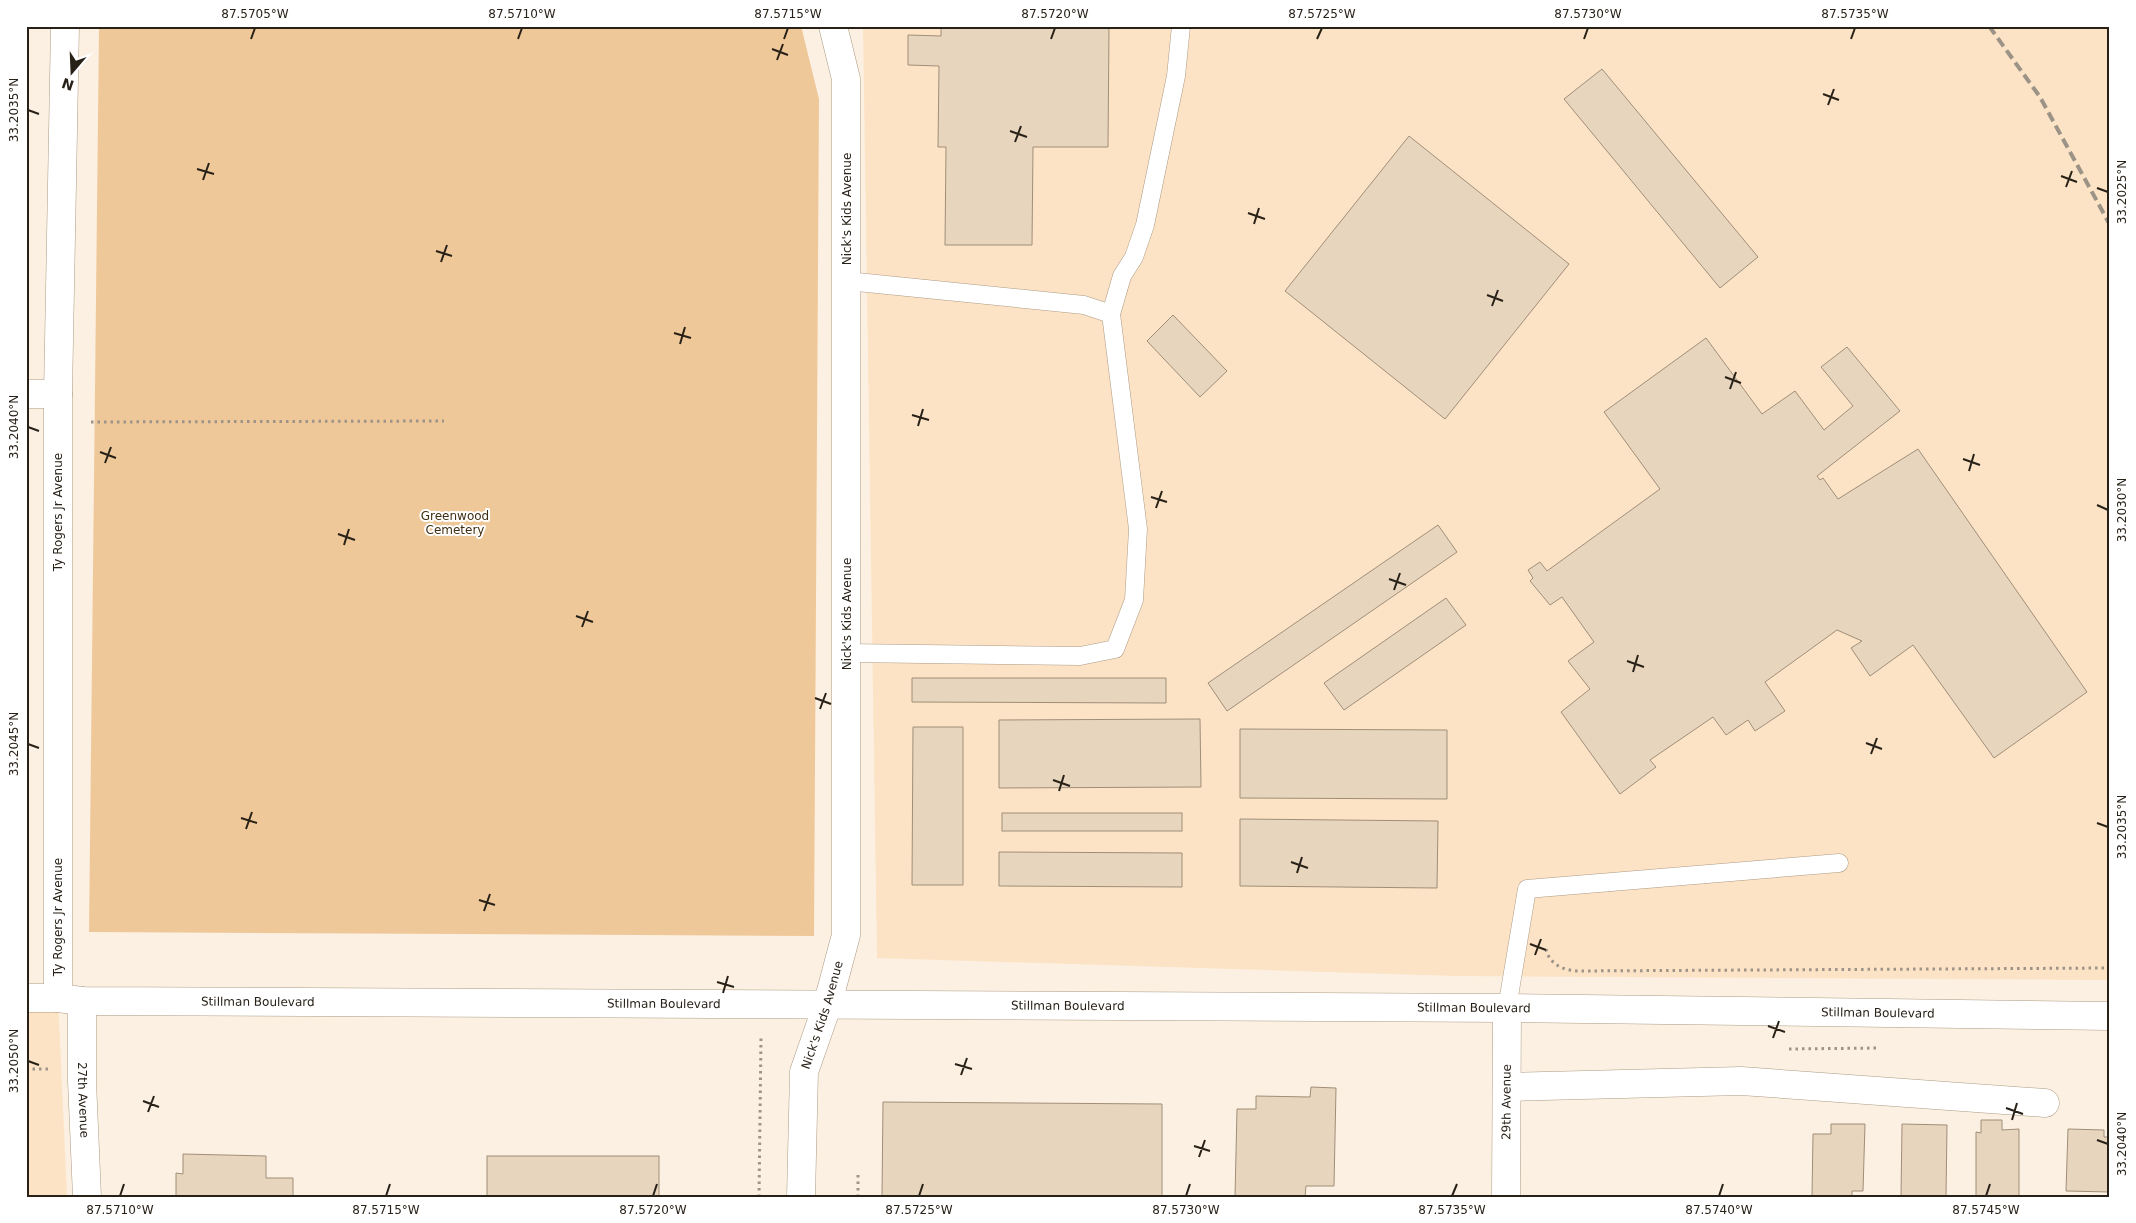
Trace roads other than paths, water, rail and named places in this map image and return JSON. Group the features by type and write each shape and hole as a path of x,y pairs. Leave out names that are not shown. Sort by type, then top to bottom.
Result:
{"street":[{"name":"Ty Rogers Jr Avenue","path":"65,26 58,422 70,1000"},
{"name":"Nick's Kids Avenue","path":"801,1197 804,1072 827,1006 846,935 846,79 833,26"},
{"path":"26,394 58,394"},
{"name":"Stillman Boulevard","path":"26,998 70,1000 827,1006 1507,1008 2110,1016"},
{"name":"27th Avenue","path":"70,1000 82,1081 87,1197"},
{"name":"29th Avenue","path":"1506,1197 1507,1008"},
{"path":"1507,1087 1741,1081 2045,1103"}],"lane":[{"path":"847,654 1080,656 1115,650 1134,600 1138,529 1111,314 1122,276 1134,257 1145,225 1176,76 1181,26"},
{"path":"847,280 1084,305 1111,314"},
{"path":"1507,1008 1527,889 1840,863"}],"railway":[{"path":"1989,26 2040,97 2110,225"}],"park label":[{"name":"Greenwood Cemetery","path":"455,523"}]}
